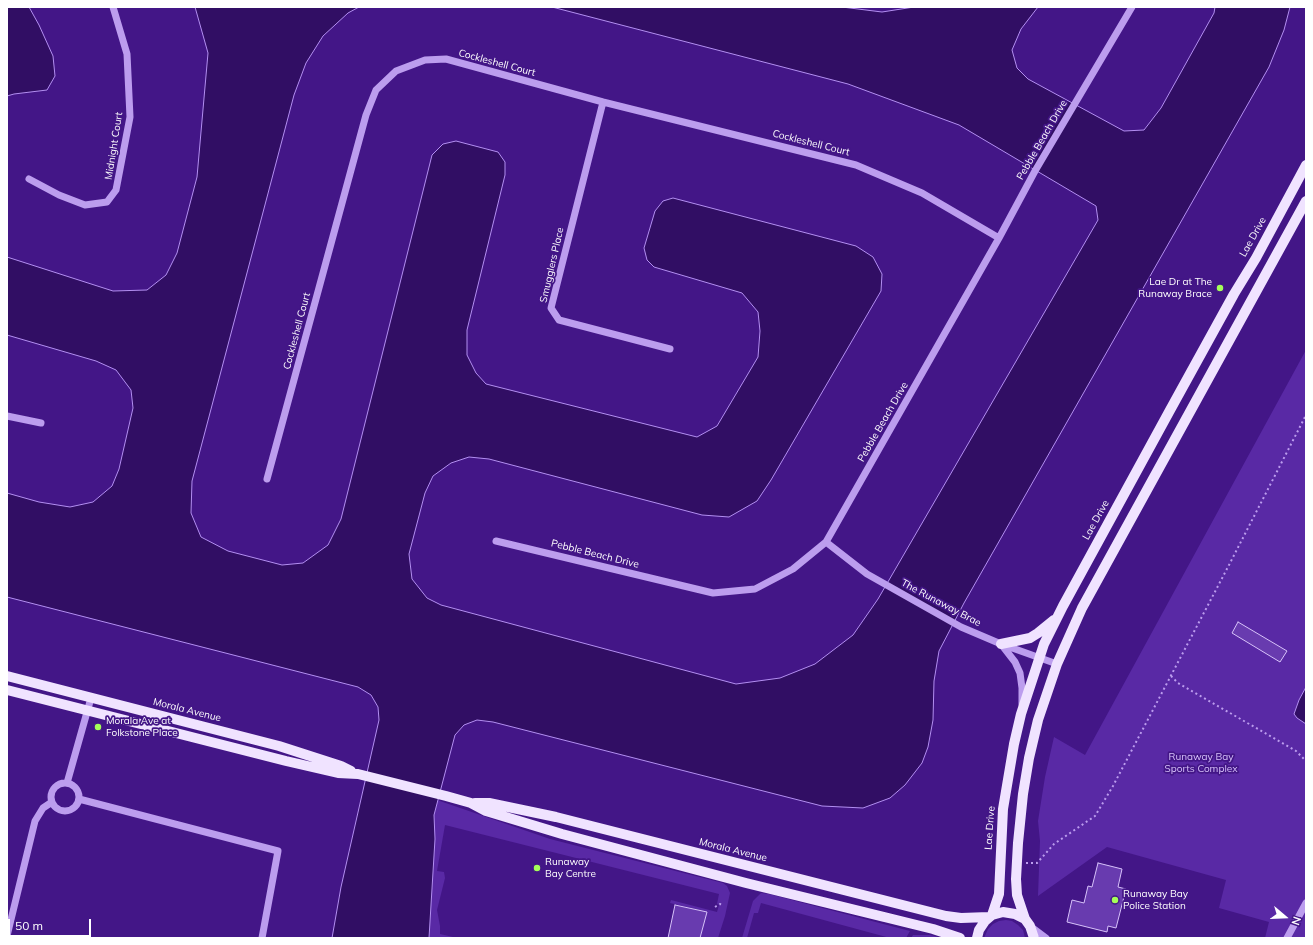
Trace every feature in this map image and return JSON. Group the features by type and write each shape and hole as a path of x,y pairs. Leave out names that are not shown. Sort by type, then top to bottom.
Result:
{"main road":[{"name":"Lae Drive","path":"977,938 982,925 991,916 999,894 1006,789 1021,714 1039,658 1058,616 1306,165"},
{"path":"1034,938 1017,895 1017,862 1021,809 1028,764 1038,720 1056,664 1082,608 1306,201"},
{"path":"1001,644 1030,638 1058,616"},
{"name":"Morala Avenue","path":"7,676 279,746 341,766 358,774"},
{"name":"Morala Avenue","path":"7,690 286,761 338,772 358,774 446,796 471,803 486,811 562,834 933,929 960,938"},
{"name":"Morala Avenue","path":"471,803 488,803 556,818 946,916 961,918 991,916 998,913 1009,912 1020,916 1027,922"}],"street":[{"name":"Midnight Court","path":"28,180 59,195 85,205 107,202 116,190 130,117 127,54 112,7"},
{"name":"Pebble Beach Drive","path":"496,541 713,593 755,588 793,569 826,542 999,238 1035,171 1132,7"},
{"name":"Cockleshell Court","path":"267,480 366,115 376,90 396,72 425,60 446,59 602,102 856,165 922,193 999,238"},
{"name":"Smugglers Place","path":"602,102 551,308 559,320 670,349"},
{"path":"7,416 41,423"},
{"name":"The Runaway Brae","path":"826,542 864,572 883,584 961,627 1001,644 1056,664"},
{"path":"1001,644 1015,662 1020,673 1022,688 1021,714"},
{"path":"67,783 91,698"},
{"path":"62,783 67,783 76,788 79,799 70,810 56,808 52,802 52,792 54,788 62,783"},
{"path":"79,799 278,851 262,938"},
{"path":"7,936 35,821 44,808 52,802"},
{"path":"1287,938 1306,903"},
{"path":"1027,922 1046,938"},
{"path":"1293,927 1294,938"}],"path":[{"path":"1017,862 1037,863 1054,844 1095,816 1113,786 1306,415"},
{"path":"1170,676 1178,683 1296,751 1306,761"},
{"path":"716,907 720,904 723,905"}],"green space":[{"name":"Runaway Bay Sports Complex","path":"1306,350 1306,938 1265,938 1269,922 1219,908 1226,880 1107,847 1038,896 1040,841 1038,821 1045,777 1054,737 1085,755"},
{"path":"437,800 550,839 723,883 727,886 730,893 718,938 700,938 707,912 670,903 671,900 717,912 719,905 717,904 719,894 445,825 437,871 444,872 445,878 437,910 440,934 453,937 429,938 435,839 434,815"},
{"path":"761,893 910,931 906,938 890,938 761,903 758,913 754,913 747,938 742,938 753,901"},
{"path":"1006,920 1012,921 1018,925 1023,930 1025,938 984,938 988,929 993,924"},
{"path":"913,935 930,935 942,938 911,938"}],"shaded area":[{"path":"7,7 29,7 39,25 53,56 55,76 47,90 7,96"},
{"path":"195,7 359,7 348,13 323,36 306,63 294,95 192,481 191,513 201,537 228,551 282,565 303,563 328,545 341,519 432,155 443,144 456,141 498,152 505,162 505,175 467,330 467,355 476,373 486,384 697,437 717,426 758,357 760,331 758,312 742,293 654,267 647,260 644,248 655,211 663,201 673,198 856,246 873,257 882,274 881,291 771,480 757,501 729,517 702,515 489,459 469,457 451,463 433,476 425,493 409,554 412,579 427,598 441,605 736,684 780,678 815,664 853,635 878,599 1098,220 1096,206 959,125 848,84 552,7 842,7 882,12 914,7 1038,7 1021,29 1012,50 1017,68 1028,79 1124,131 1144,130 1161,108 1214,13 1215,7 1290,7 1284,30 1269,67 964,603 939,651 934,681 933,720 928,747 922,763 905,785 890,798 863,808 822,806 493,722 477,720 464,725 455,735 434,815 435,839 429,938 332,938 341,887 379,720 378,707 371,695 358,687 7,597 7,493 39,502 70,507 93,502 112,486 119,469 133,408 131,390 116,370 96,361 7,335 7,257 113,291 147,290 166,275 177,253 197,177 208,53"},
{"path":"1306,687 1306,724 1294,714"}],"building":[{"path":"1238,622 1287,651 1280,662 1232,633"},
{"path":"1098,863 1122,869 1118,887 1126,889 1116,928 1108,926 1107,932 1067,922 1072,900 1084,903 1088,886 1092,887"},
{"path":"675,905 707,912 700,938 668,938"}],"place":[{"name":"Lae Dr at The Runaway Brace","path":"1220,288"},
{"name":"Morala Ave at Folkstone Place","path":"98,727"},
{"name":"Runaway Bay Centre","path":"537,868"},
{"name":"Runaway Bay Police Station","path":"1115,900"}]}
